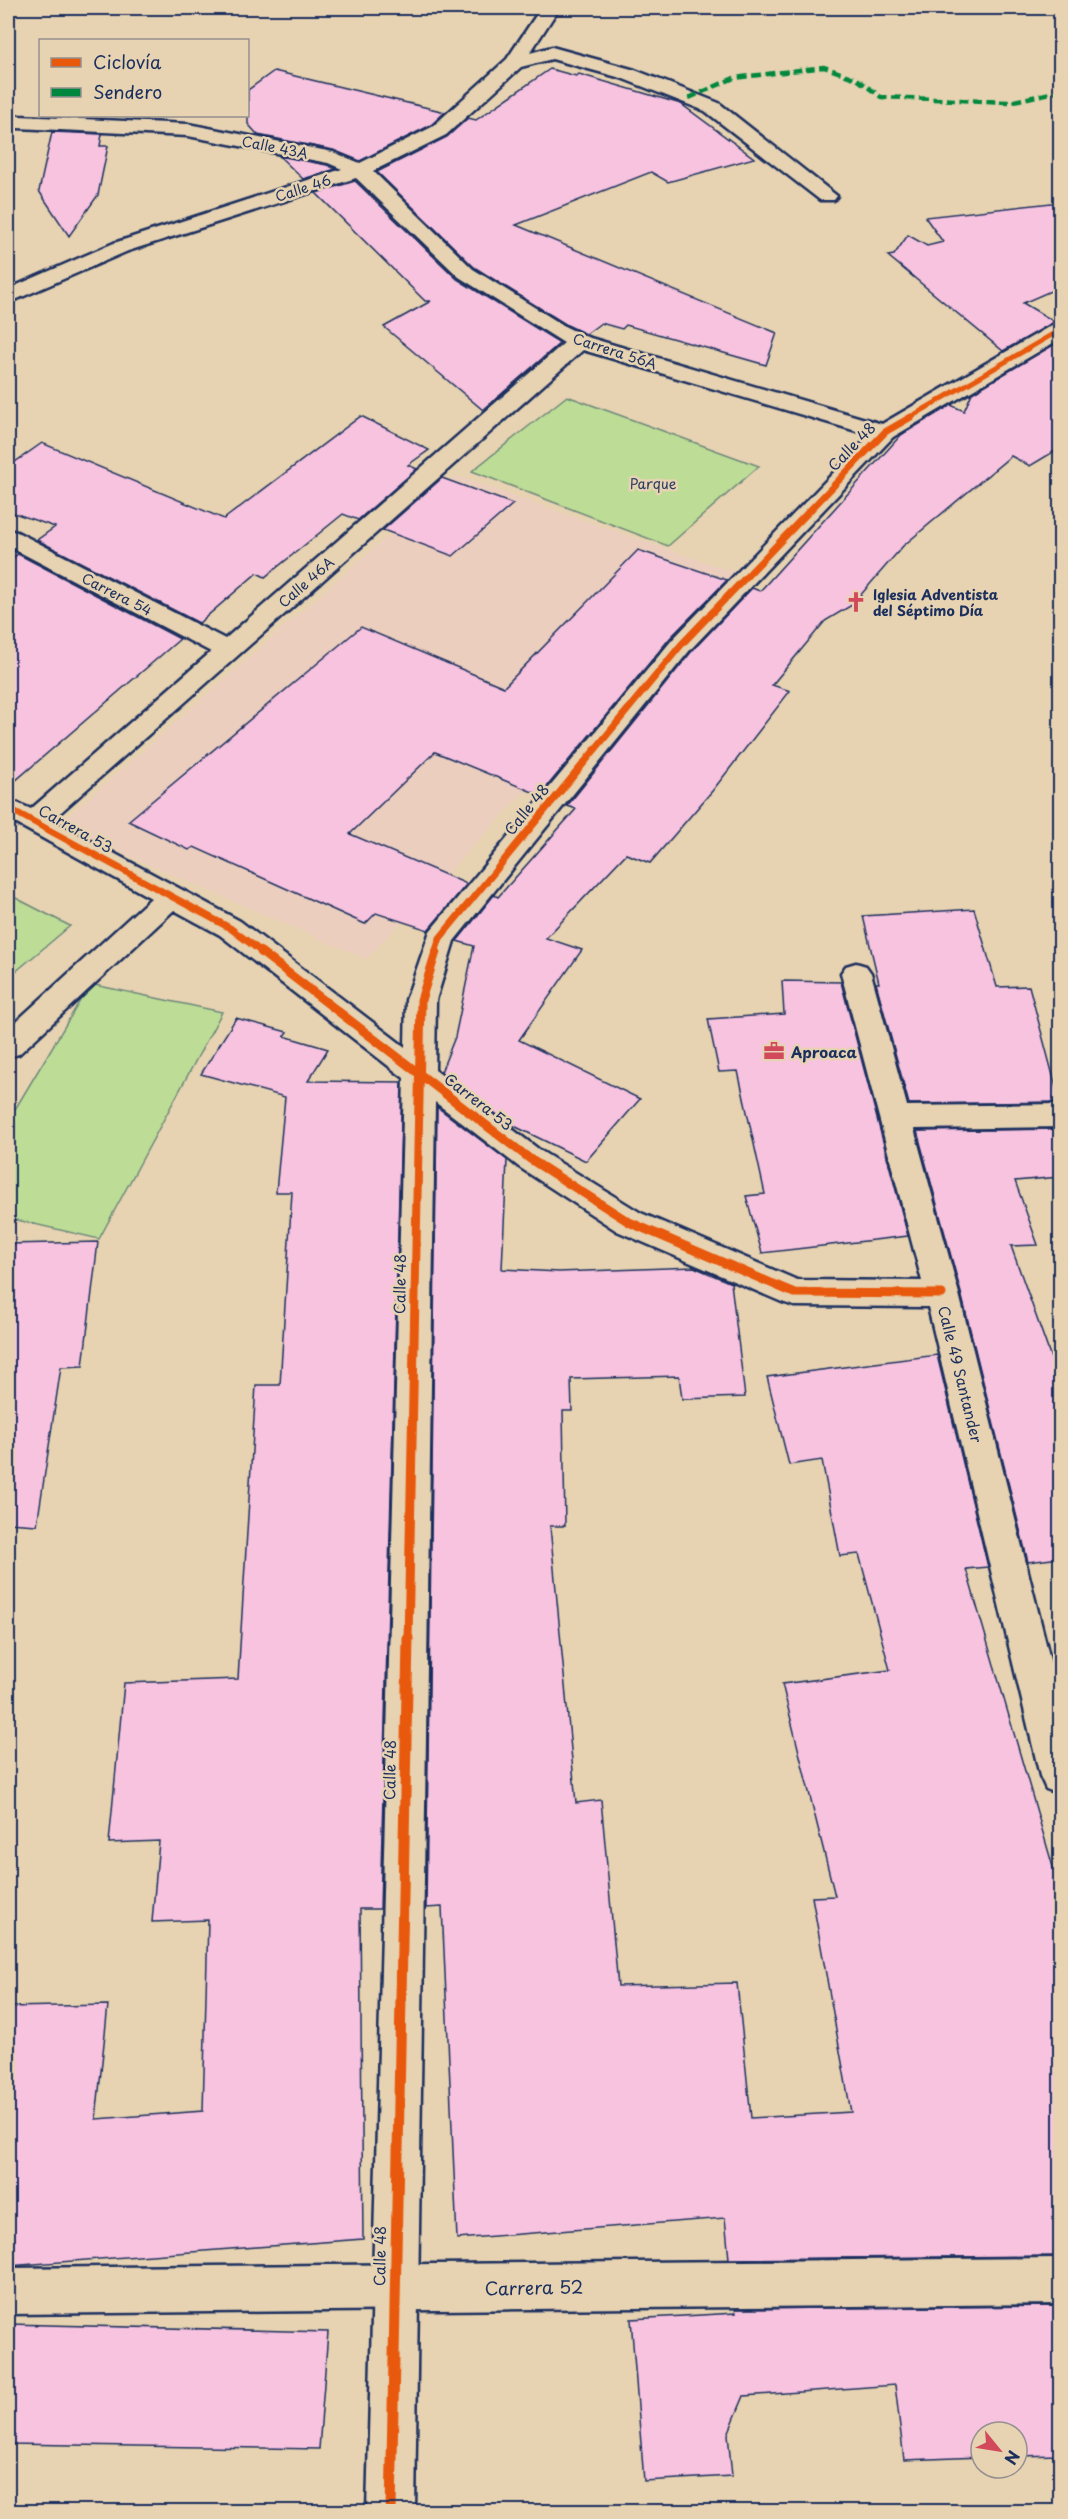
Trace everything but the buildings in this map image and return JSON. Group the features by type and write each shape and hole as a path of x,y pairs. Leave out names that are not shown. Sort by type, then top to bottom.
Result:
{"street":[{"name":"Calle 46","path":"8,297 121,247 360,170 439,131 514,63 550,8"},
{"path":"514,63 552,53 628,74 712,107 827,196"},
{"name":"Calle 43A","path":"8,118 17,122 188,130 333,158 360,170"},
{"name":"Carrera 56A","path":"360,170 466,273 558,332 579,342 885,432"},
{"name":"Calle 48","path":"391,2511 393,2289 418,1073 421,1000 440,938 681,645 885,432 1060,330"},
{"name":"Calle 46A","path":"33,822 579,342"},
{"name":"Carrera 54","path":"8,537 227,650"},
{"name":"Carrera 53","path":"8,808 230,928 530,1159 629,1222 794,1293 942,1294"},
{"path":"8,1046 170,897"},
{"name":"Calle 49 Santander","path":"856,973 942,1294 1060,1776"},
{"path":"895,1118 1060,1115"},
{"name":"Carrera 52","path":"8,2291 1060,2281"}],"shaded area":[{"path":"456,476 734,572 366,959 58,825"}],"green space":[{"name":"Parque","path":"567,396 759,466 668,546 472,471"},
{"path":"8,894 70,926 8,978"},
{"path":"90,984 222,1012 99,1239 8,1218 8,1121"}],"marked path":[{"path":"689,98 734,78 824,67 857,79 881,97 1009,102 1060,91"}],"cycle path":[{"path":"391,2512 421,1000 440,938 681,645 885,432 1060,330"},
{"path":"8,808 230,928 530,1159 629,1222 794,1293 942,1294"}],"place":[{"name":"Iglesia Adventista del Séptimo Día","path":"856,602"},
{"name":"Aproaca","path":"774,1051"}]}
